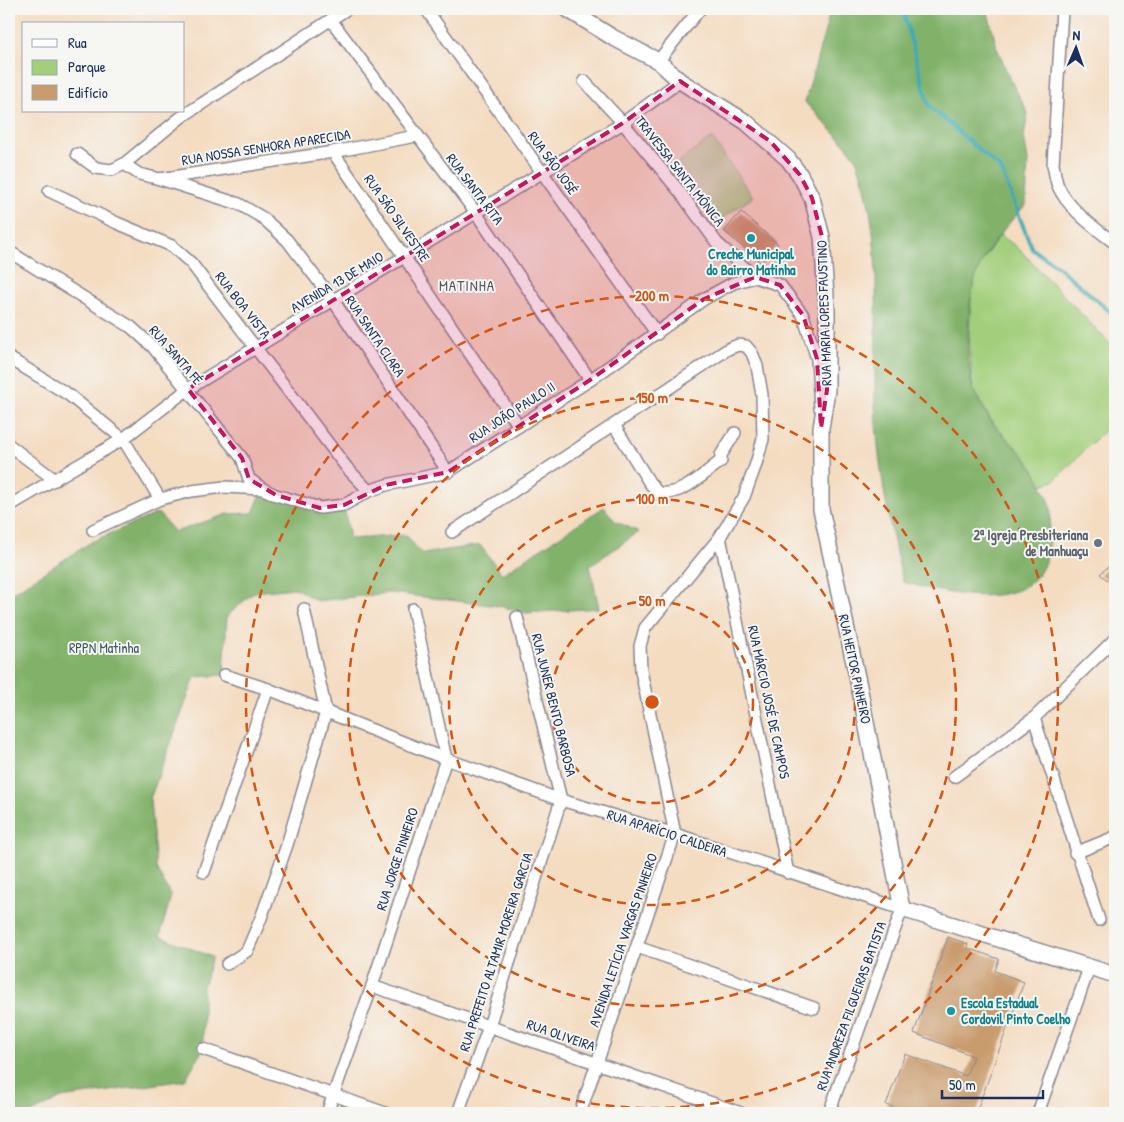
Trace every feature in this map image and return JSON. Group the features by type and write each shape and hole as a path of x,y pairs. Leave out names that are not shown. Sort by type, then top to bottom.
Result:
{"street":[{"path":"78,154 96,168 112,170 124,164 180,118 347,9"},
{"name":"RUA SÃO JOSÉ","path":"426,9 657,334"},
{"name":"RUA MARIA LOPES FAUSTINO","path":"567,9 612,37 658,61 680,81 746,122 770,141 800,175 812,198 822,237 827,311 827,390 821,428"},
{"path":"658,61 700,9"},
{"path":"1062,9 1053,165 1059,189 1091,226 1115,243"},
{"name":"RUA SANTA RITA","path":"331,20 416,136 476,213 590,380"},
{"name":"TRAVESSA SANTA MÔNICA","path":"584,81 680,192 717,243 755,276"},
{"name":"AVENIDA 13 DE MAIO","path":"9,506 123,439 188,390 623,124 680,81"},
{"name":"RUA NOSSA SENHORA APARECIDA","path":"124,164 139,174 160,179 333,152 416,136"},
{"name":"RUA SÃO SILVESTRE","path":"333,152 519,426"},
{"name":"RUA SANTA CLARA","path":"160,179 239,204 263,218 287,240 333,300 448,472"},
{"name":"RUA BOA VISTA","path":"49,192 117,224 172,246 196,270 347,468 369,491"},
{"name":"RUA SANTA FÉ","path":"13,254 131,327 153,347 242,458 249,479 262,489"},
{"path":"755,276 780,285 804,315 817,359 821,428"},
{"name":"RUA JOÃO PAULO II","path":"93,530 160,499 224,487 262,489 320,508 344,505 369,491 448,472 590,380 704,299 733,283 755,276"},
{"path":"452,532 728,349 738,345 746,346 752,353 757,366 762,395 763,439 744,497 720,537 645,628 640,646 641,671 676,834"},
{"path":"9,358 69,395 123,439 160,499"},
{"path":"614,425 649,482 658,493 669,494 684,488 721,461 721,455 735,433"},
{"name":"RUA HEITOR PINHEIRO","path":"821,428 821,509 824,530 860,691 902,909"},
{"path":"9,445 55,480"},
{"name":"RUA MÁRCIO JOSÉ DE CAMPOS","path":"720,537 788,873"},
{"path":"227,964 247,951 261,918 286,845 326,712 304,609"},
{"path":"413,609 446,758"},
{"name":"RUA JUNER BENTO BARBOSA","path":"517,617 561,800"},
{"path":"954,777 1034,718 1115,639"},
{"name":"RUA APARÍCIO CALDEIRA","path":"224,675 268,688 446,758 561,800 676,834 788,873 1115,975"},
{"path":"204,872 268,688"},
{"path":"1034,718 1099,920"},
{"name":"RUA JORGE PINHEIRO","path":"327,1113 372,986 446,758"},
{"name":"RUA PREFEITO ALTAMIR MOREIRA GARCIA","path":"458,1113 489,1026 561,800"},
{"name":"AVENIDA LETÍCIA VARGAS PINHEIRO","path":"580,1113 676,834"},
{"path":"1076,853 1115,837"},
{"name":"RUA ANDREZA FILGUEIRAS BATISTA","path":"829,1113 902,909"},
{"path":"637,947 814,1008"},
{"path":"1038,1113 1089,968"},
{"name":"RUA OLIVEIRA","path":"372,986 741,1113"},
{"path":"203,1049 385,1113"}],"highlighted area":[{"path":"680,81 770,141 800,175 812,198 822,237 827,311 827,390 821,428 817,359 803,315 780,285 755,277 704,299 590,380 448,472 386,485 344,505 320,508 300,503 276,495 249,479 242,458 188,389 623,123"}],"green space":[{"path":"831,9 987,9 997,48 1010,79 1028,113 1024,137 1028,160 1026,205 996,239 982,262 973,289 968,322 970,372 972,385 978,399 995,426 1030,464 1050,504 1049,538 1044,563 1033,581 1016,591 994,595 971,595 947,592 903,582 893,538 878,448 875,403 876,280 871,218 865,188 853,154 805,102"},
{"path":"712,138 753,197 718,221 678,162"},
{"path":"1000,235 1017,247 1115,349 1115,420 1054,481 1041,485 1028,461 992,422 972,386 969,332 972,285 981,262"},
{"name":"RPPN Matinha","path":"263,489 300,503 344,505 350,539 406,535 422,554 480,545 502,574 604,507 615,521 639,532 590,566 599,608 526,613 499,606 390,593 317,601 295,588 254,592 227,616 224,675 195,677 150,799 156,868 171,896 160,936 212,957 203,987 203,1049 185,1080 61,1098 32,1113 9,1113 9,595 93,541 158,513 175,532 228,514 253,513"}],"building":[{"name":"Creche Municipal do Bairro Matinha","path":"741,212 778,244 761,263 724,231"},
{"path":"1115,561 1115,586 1100,574"},
{"path":"948,937 968,944 967,948 999,959 995,971 1024,982 976,1113 911,1113 886,1105 905,1054 966,1076 973,1056 914,1033"}],"waterway":[{"path":"899,9 903,11 929,106 1001,169 1032,249 1056,265 1115,316"}],"place":[{"name":"Creche Municipal do Bairro Matinha","path":"751,238"},
{"name":"2ª Igreja Presbiteriana de Manhuaçu","path":"1098,543"},
{"name":"Escola Estadual Cordovil Pinto Coelho","path":"951,1011"}],"district":[{"name":"MATINHA","path":"467,286"}]}
